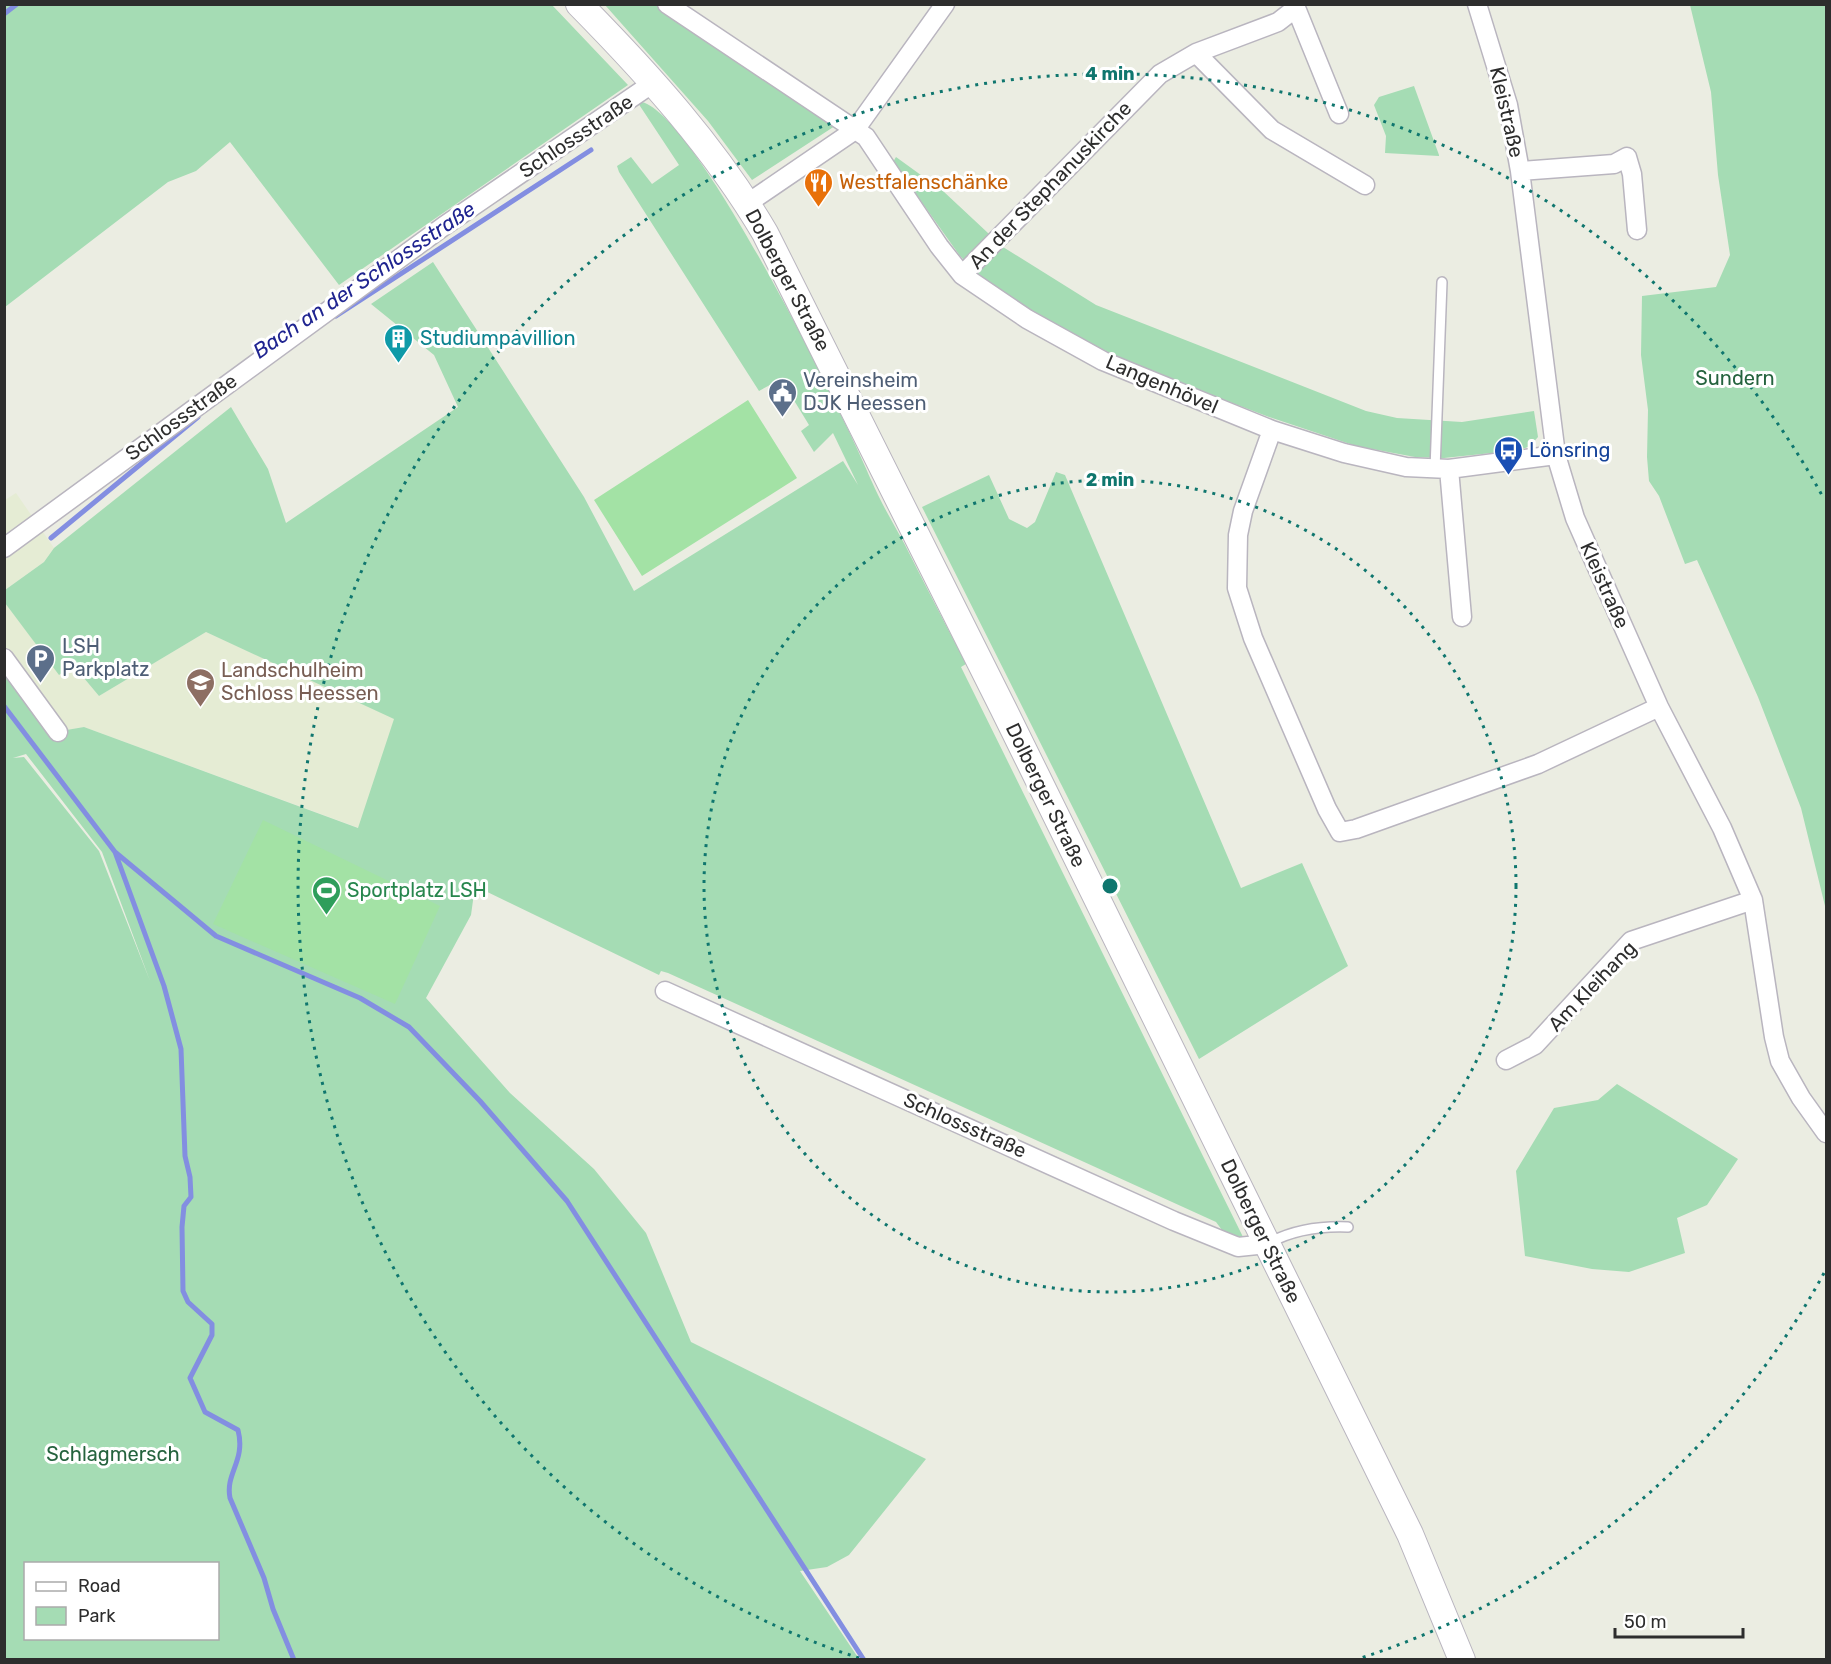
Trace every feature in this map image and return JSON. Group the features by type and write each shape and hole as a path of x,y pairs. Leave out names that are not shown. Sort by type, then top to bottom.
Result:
{"main road":[{"name":"Dolberger Straße","path":"579,4 653,83 747,203 788,277 1410,1534 1462,1659"}],"street":[{"name":"Langenhövel","path":"667,4 866,137 939,246 962,275 1027,319 1103,361 1272,430 1344,453 1406,467 1442,469 1556,455"},
{"path":"747,203 855,130 945,4"},
{"name":"Kleistraße","path":"1477,4 1508,105 1520,171 1556,455 1575,518 1659,707 1722,828 1753,900 1774,1037 1780,1061 1800,1098 1827,1133"},
{"name":"An der Stephanuskirche","path":"962,275 1160,74 1196,53 1278,22 1296,8 1339,114"},
{"path":"1196,53 1272,130 1365,185"},
{"name":"Schlossstraße","path":"4,548 444,226 653,83"},
{"path":"1520,171 1614,164 1627,157 1632,174 1637,230"},
{"path":"1272,430 1243,511 1238,535 1237,588 1253,638 1331,819 1340,832 1356,830 1538,764 1659,707"},
{"path":"1442,469 1462,617"},
{"path":"4,658 58,732"},
{"name":"Am Kleihang","path":"1506,1060 1535,1045 1632,941 1753,900"},
{"name":"Schlossstraße","path":"665,991 1174,1221 1238,1247 1267,1244"}],"lane":[{"path":"1442,282 1442,469"},
{"path":"1267,1244 1286,1234 1330,1227 1348,1227"}],"shaded area":[{"path":"16,493 54,548 44,562 5,590 5,500"},
{"name":"Landschulheim Schloss Heessen","path":"5,603 59,674 73,665 99,696 206,632 395,719 359,828 84,727 49,733 5,673"}],"green space":[{"path":"4,5 552,5 628,85 339,285 230,142 196,171 168,182 5,307"},
{"path":"605,5 655,5 838,124 752,180 708,121"},
{"name":"Sundern","path":"1690,5 1826,5 1826,910 1801,808 1758,697 1697,560 1685,564 1659,496 1649,481 1648,410 1641,355 1642,296 1716,287 1730,255 1718,175 1711,92"},
{"path":"1414,86 1439,156 1385,153 1386,136 1374,105 1379,97"},
{"name":"Schlagmersch","path":"642,102 667,120 698,159 733,212 769,274 833,399 879,498 966,664 961,667 1245,1241 1225,1234 1216,1222 668,973 661,971 659,975 475,886 471,915 426,998 510,1093 594,1169 646,1233 691,1342 926,1459 849,1555 827,1567 800,1571 859,1659 5,1659 5,673 49,733 84,727 358,828 394,719 206,632 99,696 73,665 59,675 5,603 5,590 44,562 54,548 231,407 268,469 286,523 458,407 434,355 371,304 433,262 584,497 634,591 843,461 858,485 833,433 814,452 801,431 809,425 781,379 759,391 617,166 631,157 652,184 679,165 638,103","holes":["26,754 102,852 150,981 99,851 24,757 13,758"]},
{"path":"896,157 943,191 1003,247 1096,305 1366,411 1397,418 1462,422 1534,411 1538,437 1530,446 1520,450 1444,458 1415,457 1356,446 1269,417 1135,366 1040,317 981,277 960,256 893,162"},
{"path":"748,400 797,478 642,576 594,500"},
{"path":"1056,472 1065,475 1241,888 1302,863 1348,966 1199,1059 922,507 989,475 1009,519 1027,528 1035,522"},
{"name":"Sportplatz LSH","path":"263,820 440,906 395,1004 213,924"},
{"path":"1617,1084 1738,1159 1707,1205 1677,1218 1685,1253 1629,1272 1592,1269 1525,1256 1516,1171 1554,1108 1598,1100"}],"waterway":[{"path":"4,14 17,4"},
{"name":"Bach an der Schlossstraße","path":"336,316 591,150"},
{"name":"Bach an der Schlossstraße","path":"51,538 198,417"},
{"path":"4,706 115,852 164,986 181,1049 185,1156 190,1177 191,1197 184,1206 182,1227 183,1291 188,1302 212,1324 212,1335 190,1378 205,1412 238,1430 240,1441 238,1459 230,1481 230,1498 264,1578 273,1609 294,1660"},
{"path":"115,852 216,936 360,998 409,1027 480,1101 567,1201 864,1660"}],"place":[{"name":"Westfalenschänke","path":"818,208"},
{"name":"Studiumpavillion","path":"399,364"},
{"name":"Vereinsheim DJK Heessen","path":"782,418"},
{"name":"Lönsring","path":"1508,476"},
{"name":"LSH Parkplatz","path":"41,684"},
{"name":"Landschulheim Schloss Heessen","path":"200,708"},
{"name":"Sportplatz LSH","path":"326,916"}]}
